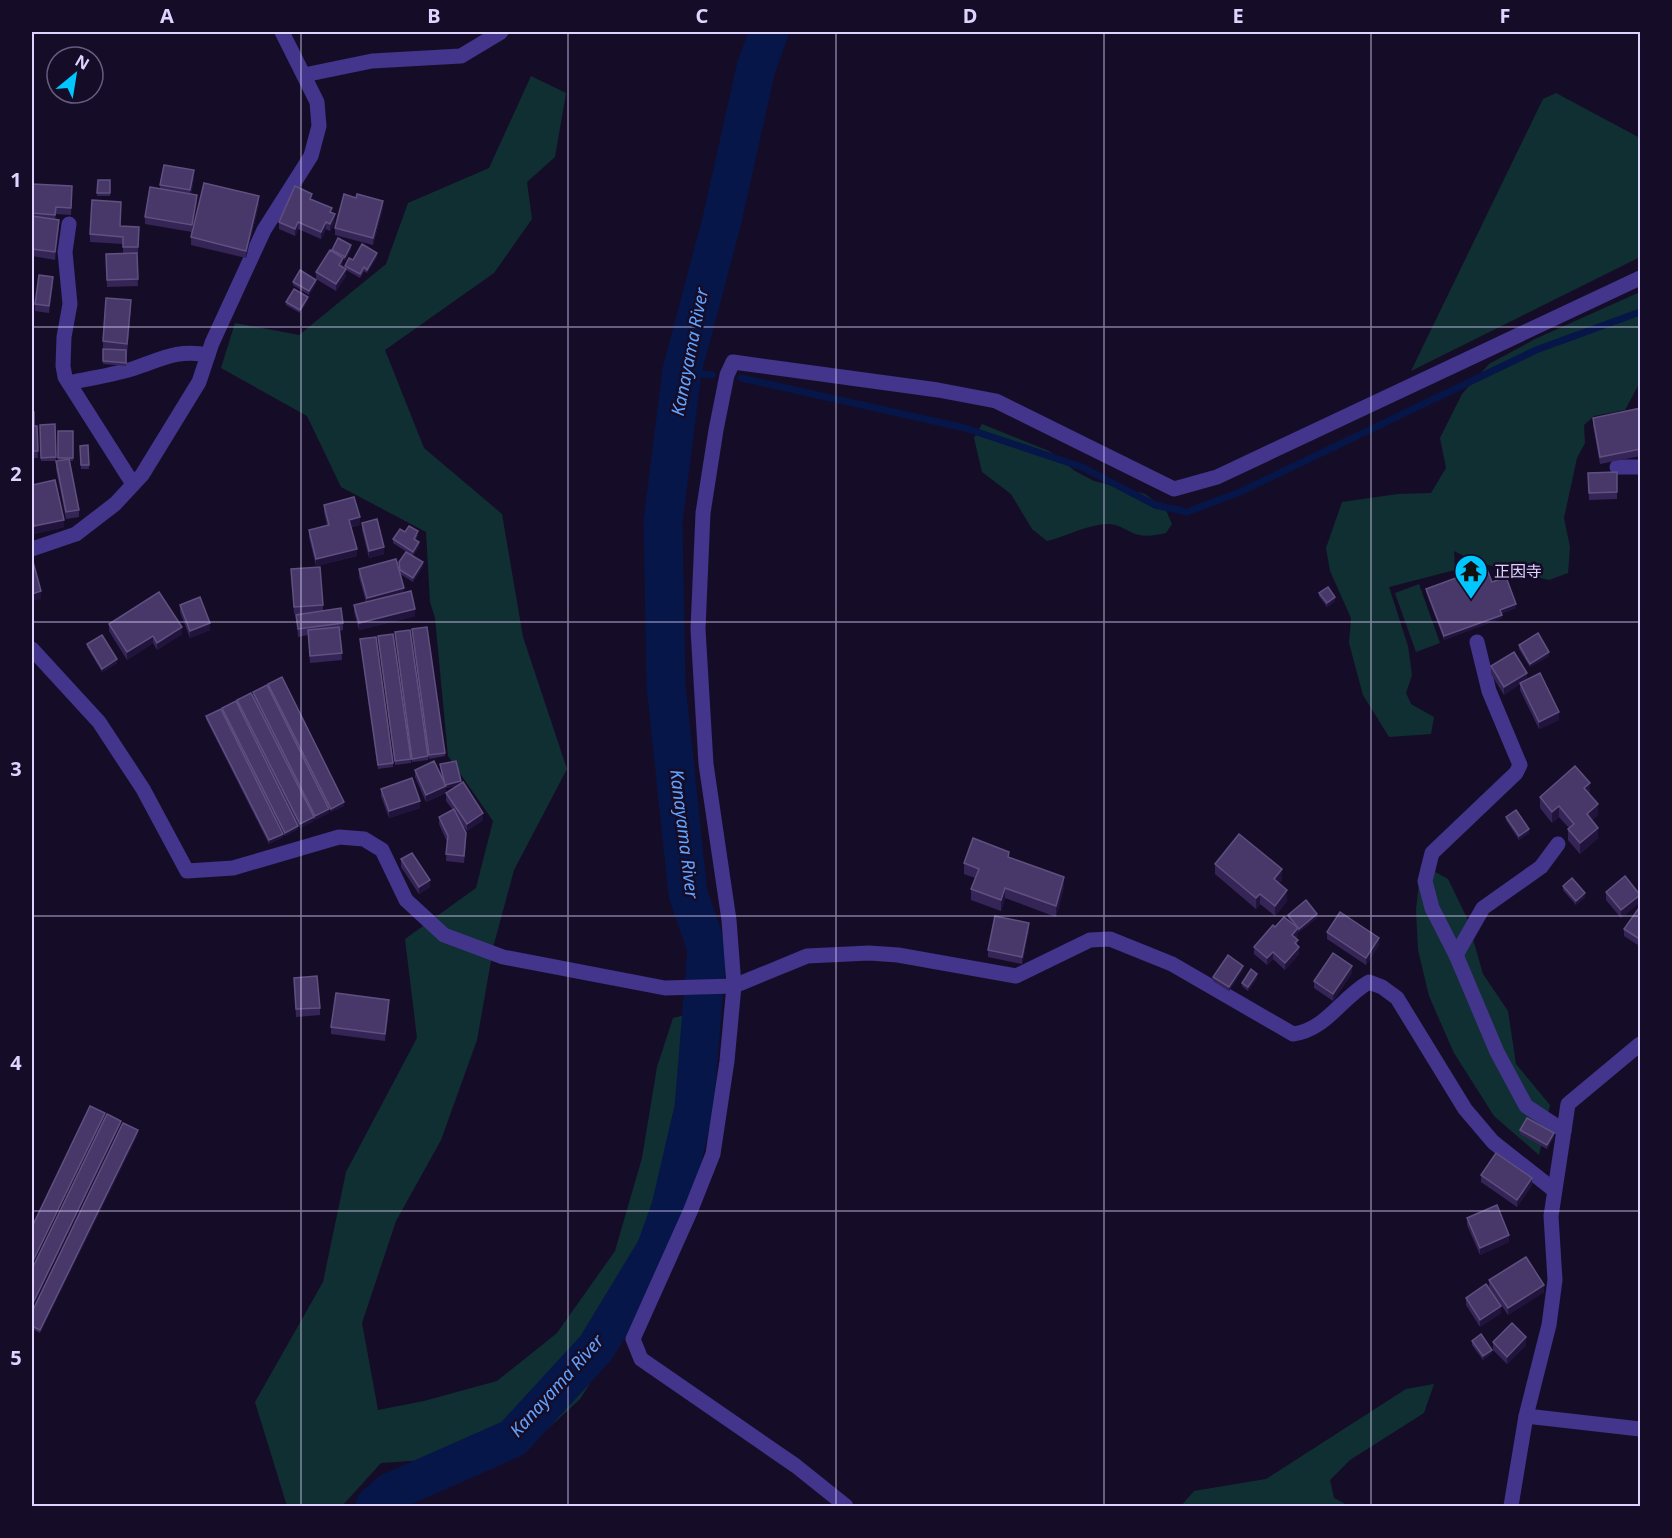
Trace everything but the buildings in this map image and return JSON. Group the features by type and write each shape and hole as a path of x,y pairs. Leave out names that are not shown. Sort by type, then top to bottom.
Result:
{"street":[{"path":"32,549 76,534 115,504 134,484 199,382 208,355 264,230 311,156 319,126 317,102 282,32"},
{"path":"304,75 372,61 461,56 501,32"},
{"path":"69,224 65,252 70,304 63,366 69,383 134,484"},
{"path":"846,1506 796,1466 641,1359 635,1348 635,1331 690,1212 713,1154 727,1061 729,920 706,764 698,629 703,513 716,430 727,375 733,362 938,390 996,401 1174,489 1217,477 1641,278"},
{"path":"69,383 133,369 189,351 208,355"},
{"path":"1617,467 1641,467"},
{"path":"1477,642 1489,691 1520,765 1516,773 1432,853 1425,881 1432,908 1457,957 1497,1052 1526,1106 1564,1131"},
{"path":"32,649 99,722 143,789 187,871 233,868 339,837 364,839 382,850 406,900 444,935 502,957 665,988 728,987 807,956 869,953 898,955 1016,976 1090,940 1110,939 1135,946 1172,964 1293,1034 1317,1027 1358,988 1368,982 1382,987 1397,998 1465,1109 1493,1142 1554,1191"},
{"path":"1457,957 1483,908 1541,867 1558,844"},
{"path":"1511,1506 1526,1416 1549,1325 1555,1280 1551,1216 1568,1104 1641,1044"},
{"path":"1526,1416 1641,1430"}],"green space":[{"path":"531,76 566,93 555,157 527,182 532,219 494,273 385,350 424,448 502,514 523,637 567,769 514,870 494,944 477,1040 441,1140 396,1221 362,1323 378,1410 424,1401 497,1381 557,1333 615,1251 642,1158 657,1067 673,1018 715,1007 709,1101 697,1157 682,1208 656,1270 621,1335 580,1399 538,1438 481,1438 462,1449 423,1460 381,1463 342,1506 287,1506 255,1402 323,1282 346,1172 417,1038 405,939 476,888 493,821 448,756 435,618 430,602 426,532 341,487 307,416 221,368 235,323 299,335 386,264 408,203 489,168"},
{"path":"1556,93 1640,138 1640,257 1411,371 1543,99"},
{"path":"1640,292 1640,382 1625,410 1594,416 1584,425 1585,443 1577,458 1564,518 1570,547 1568,573 1549,580 1476,562 1454,551 1455,570 1389,587 1408,646 1412,675 1406,693 1411,704 1434,717 1431,734 1389,737 1363,695 1349,643 1351,618 1330,571 1326,548 1342,502 1398,494 1431,493 1446,468 1440,438 1462,394 1489,364 1535,339"},
{"path":"982,424 1049,451 1075,471 1094,481 1145,494 1166,510 1172,524 1166,533 1146,536 1137,535 1114,525 1099,525 1047,541 1032,529 1011,494 982,472 974,438"},
{"path":"1419,584 1440,643 1416,652 1395,593"},
{"path":"1421,864 1448,879 1467,918 1483,974 1508,1011 1516,1064 1550,1105 1539,1155 1494,1116 1454,1053 1429,996 1418,950 1416,910"},
{"path":"1434,1384 1424,1413 1350,1460 1330,1480 1334,1498 1349,1506 1181,1506 1194,1491 1266,1479 1406,1389"}],"waterway":[{"name":"Kanayama River","path":"375,1506 391,1492 513,1438 596,1348 656,1249 671,1207 694,1108 707,949 688,894 666,685 663,522 682,371 722,220 756,68 769,32"},
{"path":"741,378 965,428 1082,467 1155,505 1187,512 1240,492 1536,350 1640,312"},
{"path":"682,371 712,375"}],"place":[{"name":"正因寺","path":"1471,600"}]}
